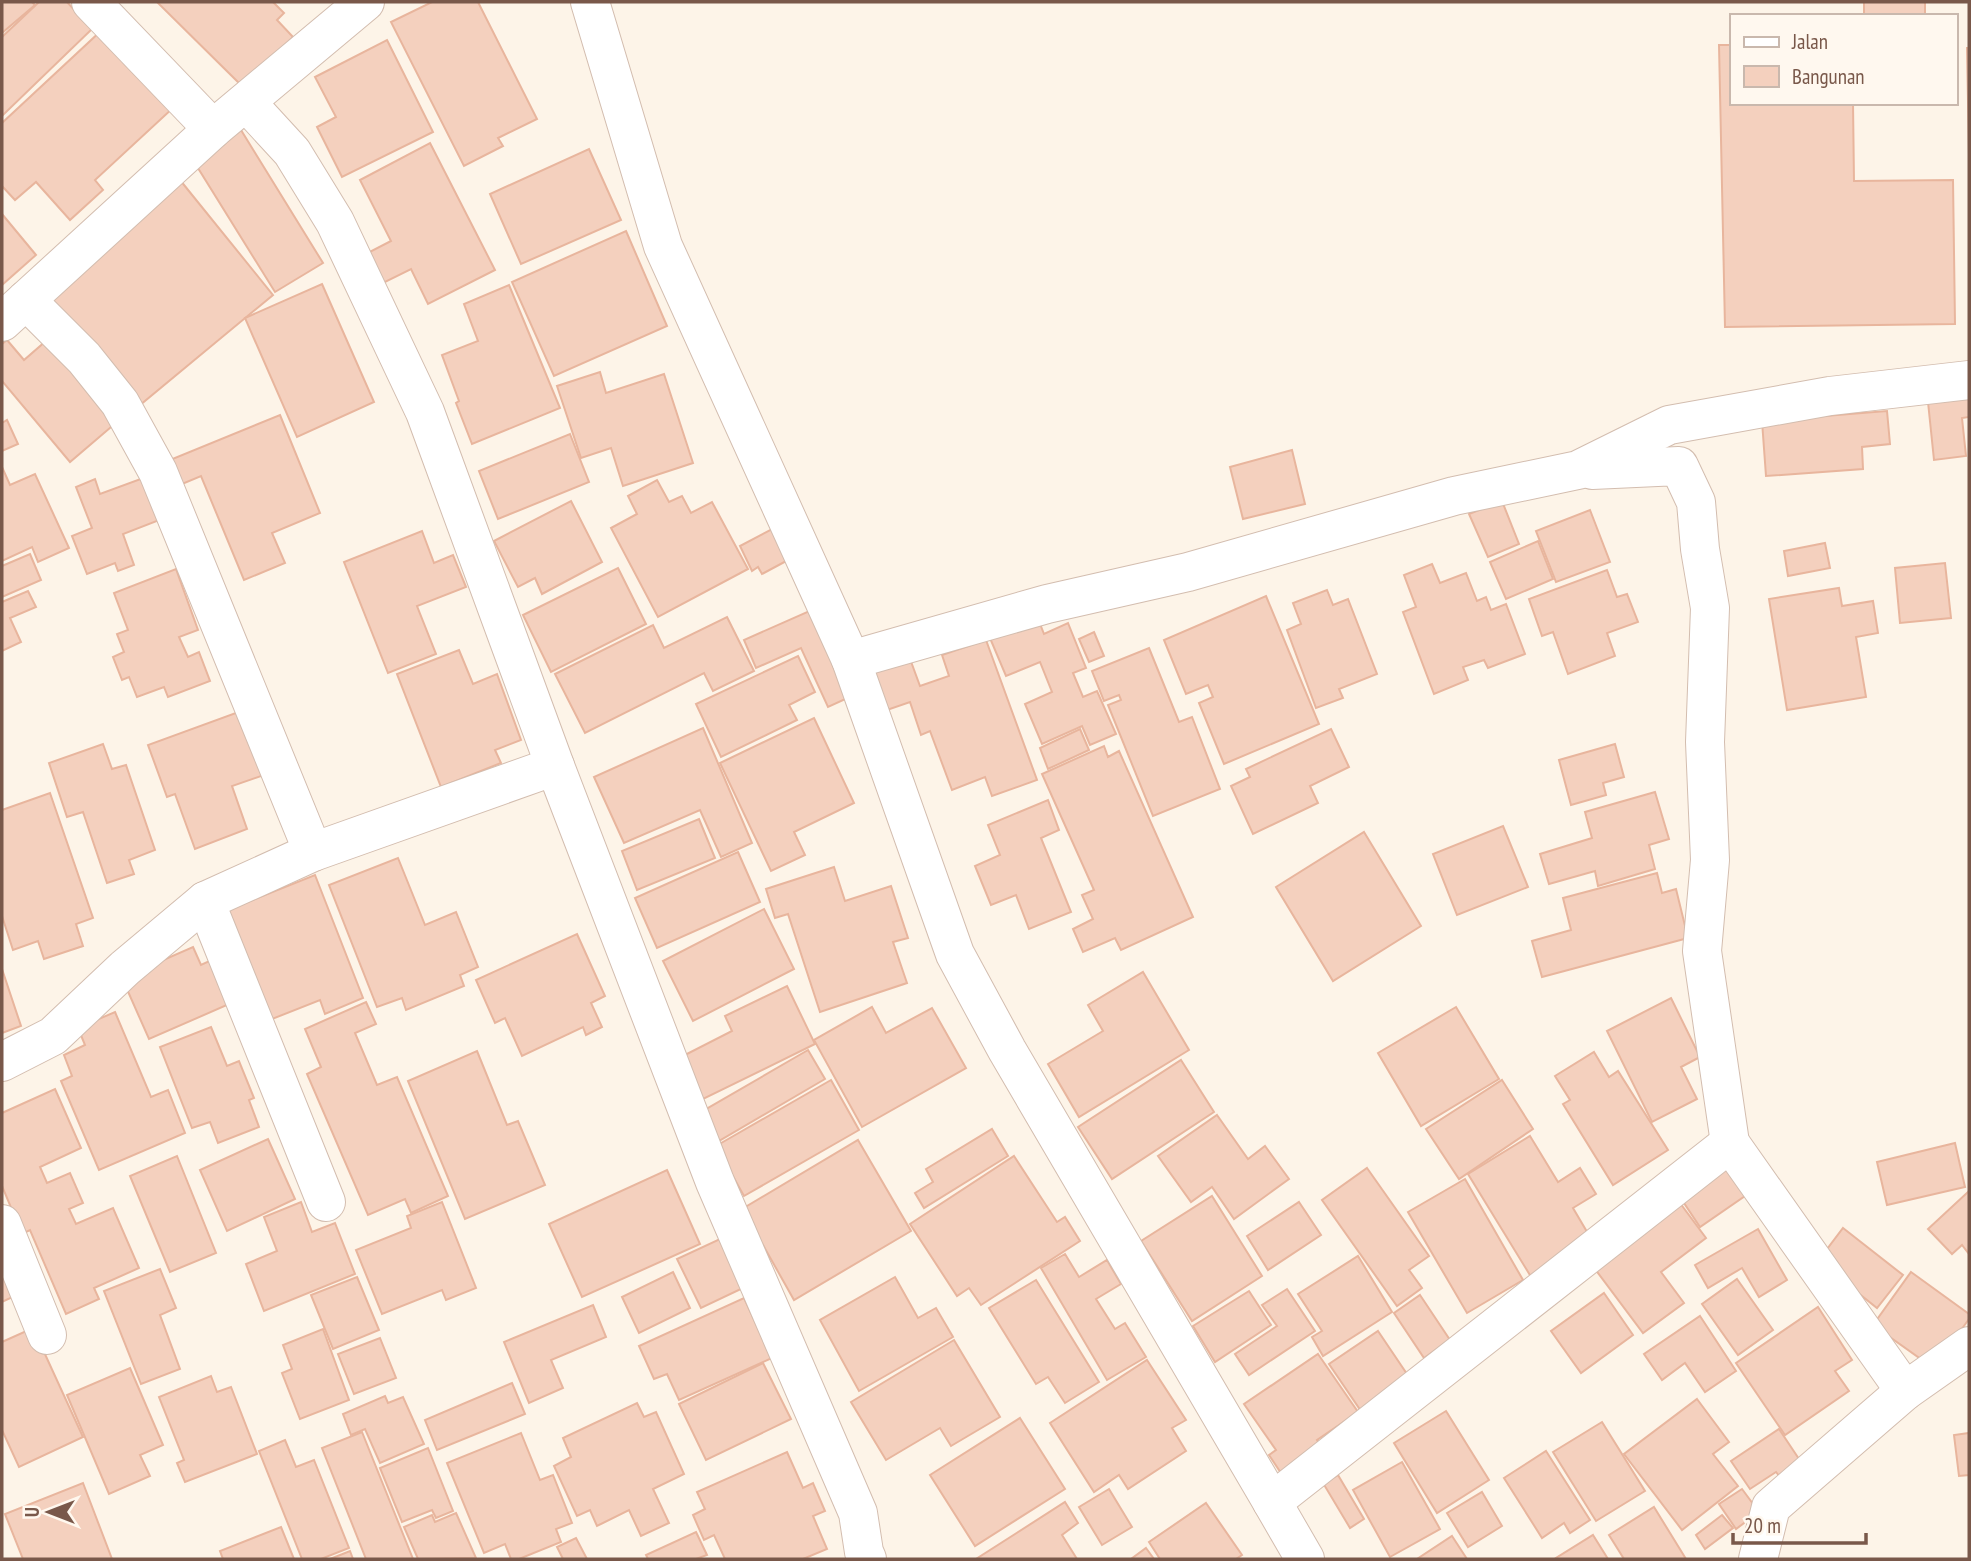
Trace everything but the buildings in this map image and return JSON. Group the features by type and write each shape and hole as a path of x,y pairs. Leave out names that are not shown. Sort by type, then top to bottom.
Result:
{"street":[{"path":"91,2 214,128"},
{"path":"313,852 158,472 120,403 84,358 14,311 214,128 365,2"},
{"path":"590,2 663,246 851,660 955,954 1007,1050 1305,1559"},
{"path":"247,103 292,152 334,222 425,412 555,766 715,1182 858,1513 860,1557"},
{"path":"1578,470 1668,425 1830,396 1969,380"},
{"path":"851,660 1047,604 1188,572 1454,496 1578,470 1679,466 1696,502 1710,608 1705,742 1710,860 1702,951 1730,1143 1906,1391"},
{"path":"2,1062 53,1035 125,968 205,901 313,852 555,766"},
{"path":"205,901 326,1202"},
{"path":"1272,1502 1730,1143"},
{"path":"2,1224 47,1335"},
{"path":"1758,1559 1771,1507 1906,1391 1969,1346"}]}
